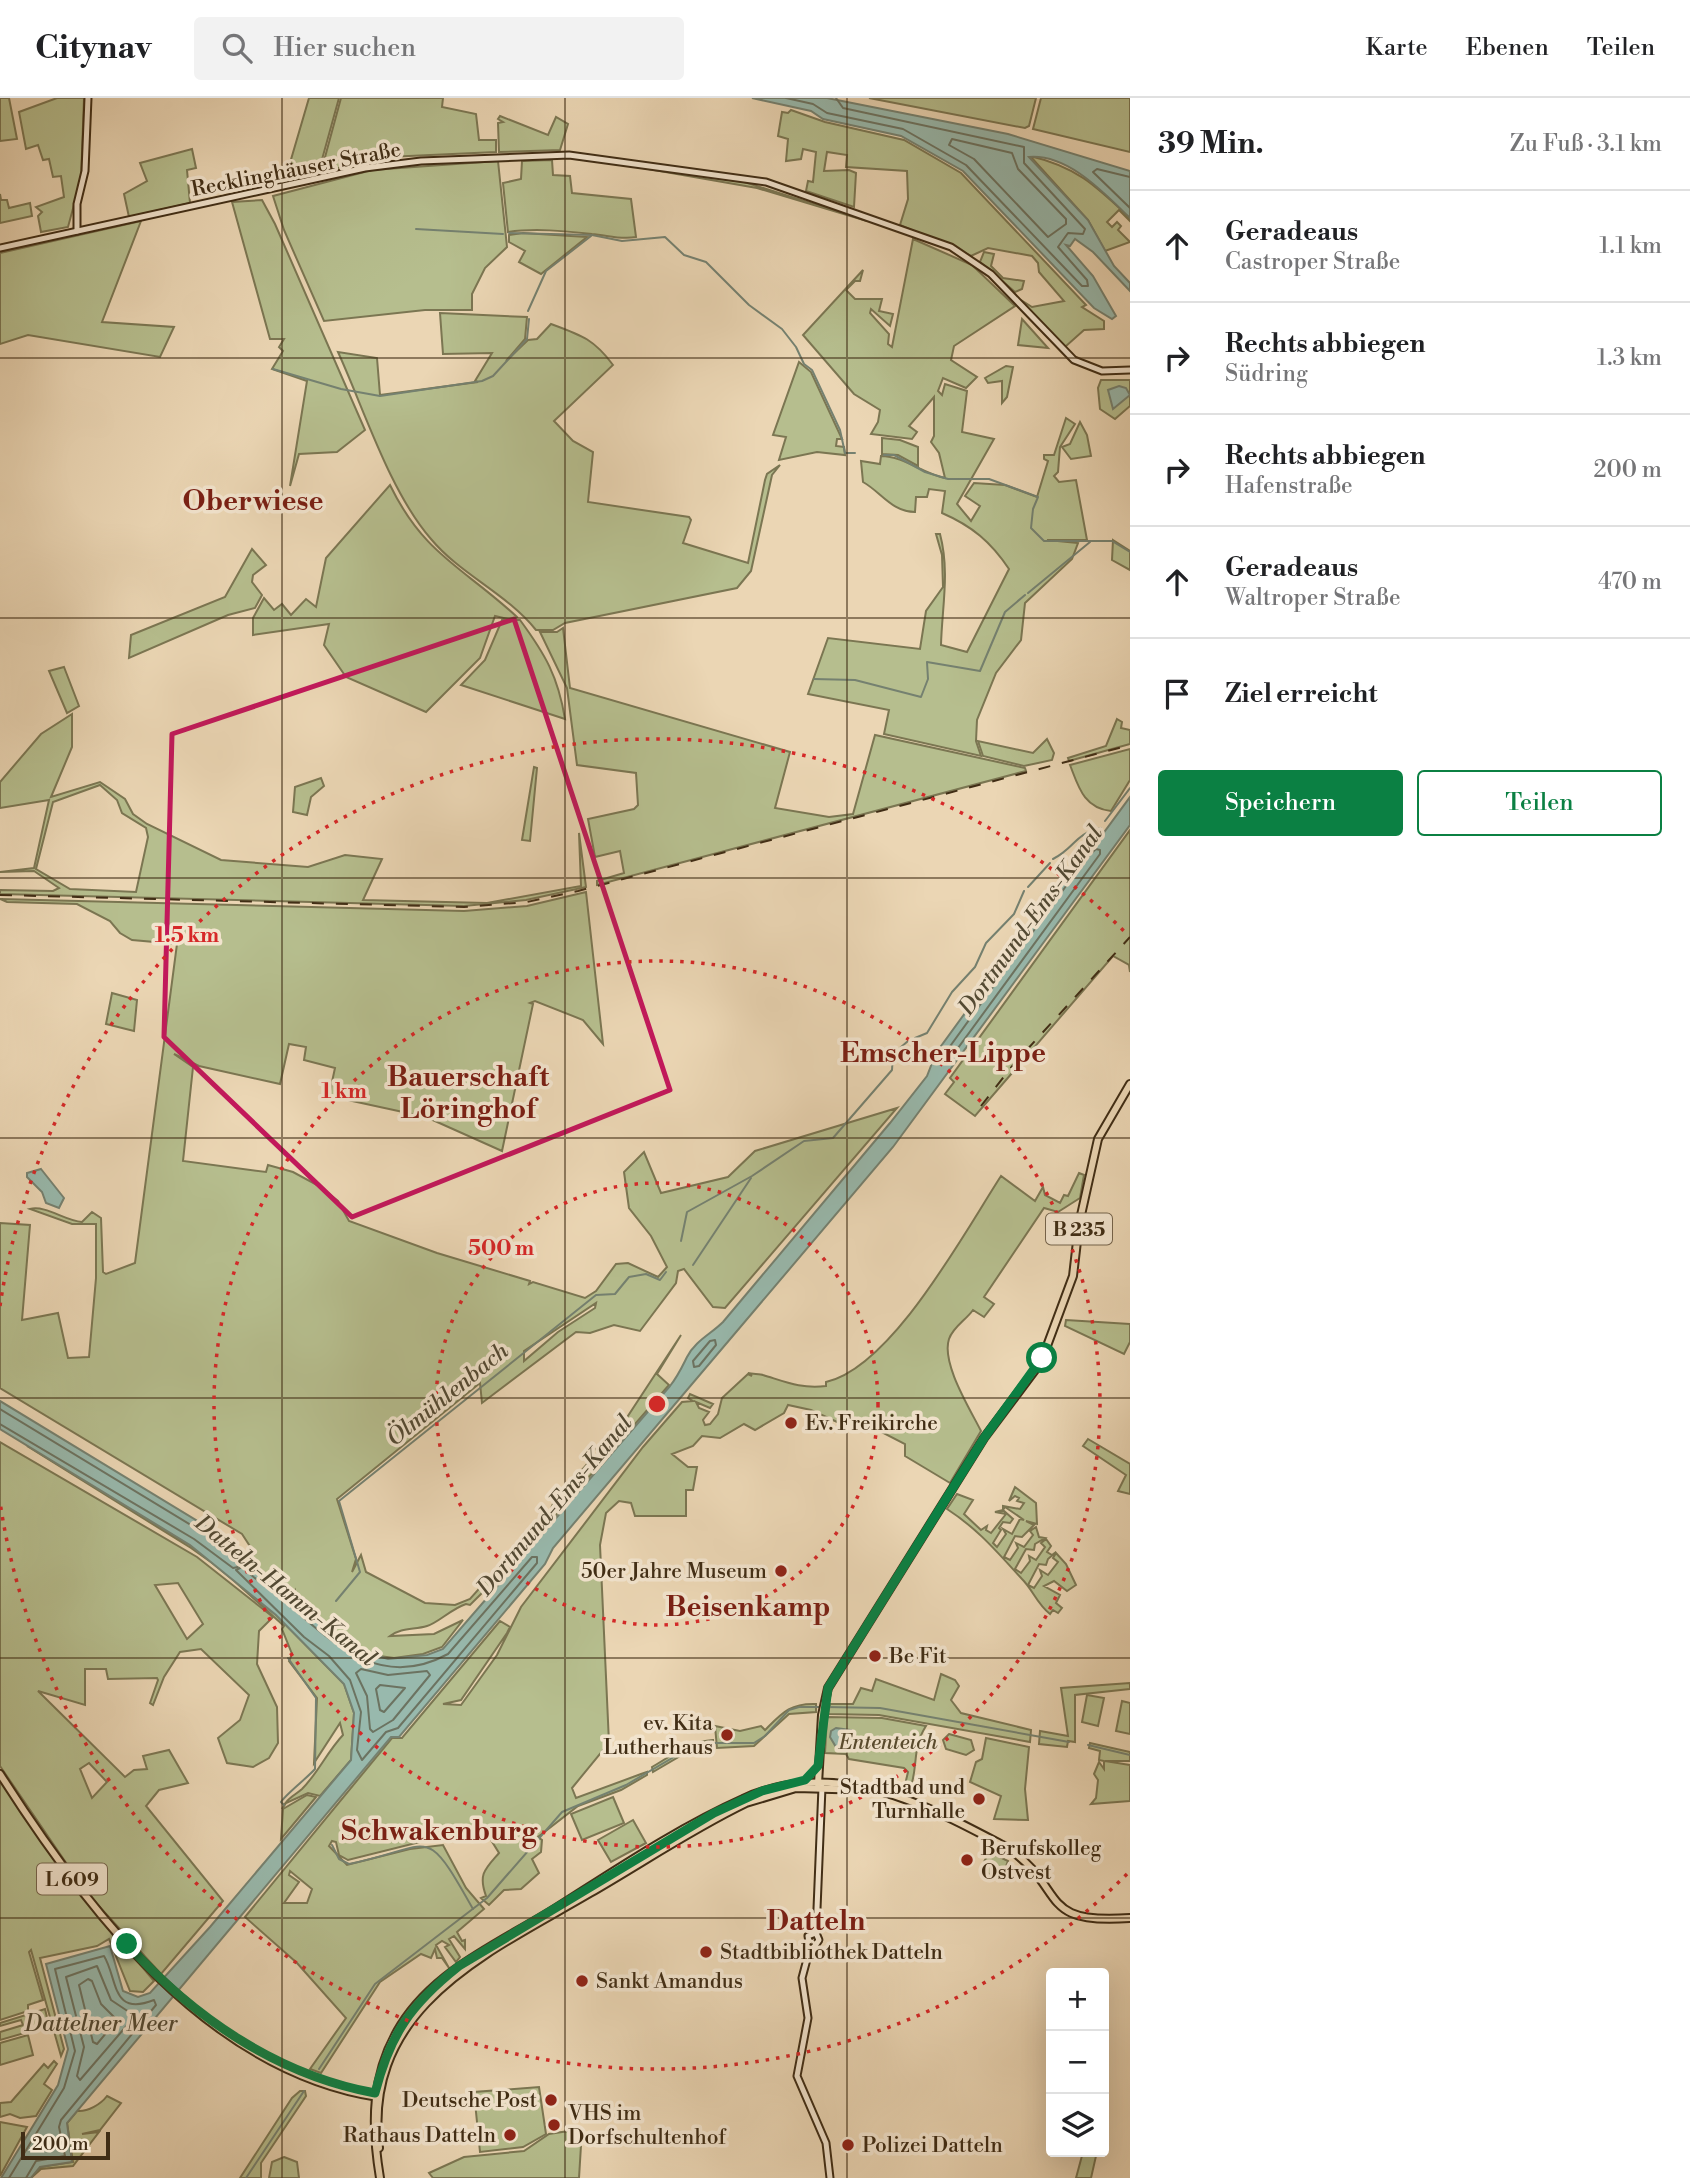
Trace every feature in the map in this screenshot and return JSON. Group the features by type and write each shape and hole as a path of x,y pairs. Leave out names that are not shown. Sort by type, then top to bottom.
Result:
{"main road":[{"path":"77,231 77,204 85,171 88,98"},
{"name":"Recklinghäuser Straße","path":"0,248 365,168 421,160 569,155 736,176 780,185 951,247 991,274 1074,360 1102,371 1130,370"},
{"name":"B 235","path":"820,1785 823,1708 828,1688 984,1438 1041,1362 1073,1276 1079,1224 1102,1126 1130,1084"},
{"name":"B 235","path":"820,1785 818,1766 821,1739"},
{"path":"382,2178 374,2138 377,2095 388,2051 402,2023 427,1993 459,1966 714,1813 762,1791 810,1777 818,1766"},
{"name":"L 609","path":"0,1774 62,1867 104,1919 181,1998 249,2046 292,2070 335,2088 377,2095"},
{"path":"792,1784 860,1784 894,1794 1008,1848 1031,1866 1056,1903 1068,1913 1087,1920 1130,1918"},
{"path":"820,1785 816,1933 820,1940 812,1944 804,1967 808,2018 797,2076 826,2143 830,2178"},
{"path":"377,2095 388,2063 411,2019 428,1999 475,1960 734,1809 775,1793 820,1785"}],"highlighted area":[{"path":"514,619 670,1090 352,1217 164,1037 172,734"}],"green space":[{"path":"0,98 9,98 17,139 0,141"},
{"path":"57,98 84,98 81,179 68,227 41,232 38,216 42,212 36,207 64,197 61,176 53,177 49,159 43,160 38,145 26,149 19,112"},
{"path":"309,98 339,98 318,174 285,180"},
{"path":"341,98 443,98 442,107 476,114 479,140 496,140 496,152 387,157 321,172"},
{"path":"869,98 1036,98 1029,126 1025,128"},
{"path":"1041,98 1130,98 1130,152 1033,129"},
{"path":"791,110 825,122 904,140 961,173 1086,305 1082,307 1104,321 1104,329 1084,330 1065,347 1061,346 1021,300 1032,307 1064,301 1039,272 1038,263 1032,256 988,248 971,256 900,225 908,199 907,171 846,167 847,155 827,152 824,171 849,170 856,173 854,207 806,191 808,181 813,182 816,152 803,149 801,159 786,161 788,139 778,136 782,112 788,113"},
{"path":"500,116 548,135 556,117 568,124 560,150 499,152 498,123 503,122 498,119"},
{"path":"192,149 196,168 187,170 190,203 129,217 124,194 147,181 140,163"},
{"path":"1030,156 1073,172 1107,196 1130,221 1119,210 1107,222 1112,227 1117,222 1121,226 1118,230 1130,242 1105,251 1088,220"},
{"path":"552,160 553,175 570,176 572,193 631,199 636,237 619,238 550,230 508,232 503,183 521,179 522,161"},
{"path":"498,161 507,247 485,268 472,294 472,310 425,310 324,321 284,230 273,196 372,170"},
{"path":"631,166 741,181 867,221 757,188"},
{"path":"0,194 1,200 7,200 9,208 30,203 32,216 0,223"},
{"path":"262,200 365,430 337,452 299,454 290,486 307,381 272,369 283,351 279,347 284,339 270,339 232,202"},
{"path":"141,221 102,322 174,327 160,357 28,335 0,344 0,253"},
{"path":"523,233 587,237 541,274 519,262 525,251 509,242 509,235"},
{"path":"913,239 972,265 1015,306 954,346 951,360 977,377 966,388 943,378 938,391 942,395 945,384 967,391 962,432 994,439 957,504 971,521 980,506 965,496 974,483 1005,485 1037,497 1048,461 1044,459 1044,455 1054,455 1066,418 1075,424 1060,447 1058,472 1054,476 1059,482 1076,480 1087,540 1047,540 1078,543 1072,559 1025,603 1021,640 996,673 977,720 976,741 981,756 884,734 889,710 808,694 828,638 920,649 926,611 943,587 942,555 936,534 940,534 945,562 941,645 967,652 1009,569 980,536 963,523 942,513 945,491 929,489 927,497 916,497 915,512 893,505 863,482 861,461 880,464 881,456 898,459 945,478 939,453 931,442 934,436 934,397 909,426 917,432 912,439 871,434 878,422 880,410 854,394 803,335 863,270 860,281 855,281 846,290 855,299 882,299 879,311 893,314 890,326 871,309 870,313 889,334 888,344 892,347"},
{"path":"984,252 994,254 991,266 1003,278 1024,281 1022,289 1015,292 980,262"},
{"path":"440,313 527,317 525,339 506,361 528,340 537,339 551,324 586,339 600,349 613,365 554,421 573,441 593,452 588,502 689,517 691,520 683,543 748,563 765,480 767,474 780,465 772,475 751,571 737,588 565,623 553,630 536,630 511,605 443,552 416,520 390,474 338,352 377,358 380,395 478,382 475,381 492,353 443,354"},
{"path":"1022,319 1048,348 1018,345"},
{"path":"799,362 811,372 842,439 837,439 836,446 844,447 845,455 817,452 779,460 786,437 773,435"},
{"path":"1006,366 1013,367 1007,397 1002,403 1002,381 988,383 985,378"},
{"path":"1101,380 1130,380 1130,406 1115,419 1100,409 1098,388"},
{"path":"1080,422 1087,435 1091,456 1071,459 1062,447 1070,444"},
{"path":"882,438 900,440 918,447 918,466 898,455 882,454"},
{"path":"390,485 403,509 431,544 517,617 512,620 495,616 480,658 426,712 346,677 324,645 329,624 253,635 253,618 264,598 274,610 282,604 291,615 306,599 316,607 326,558"},
{"path":"1113,540 1130,551 1130,570 1112,560"},
{"path":"252,549 266,565 253,575 252,582 262,595 255,608 228,615 129,658 131,635 225,597"},
{"path":"502,620 520,620 537,644 554,678 565,719 461,685 485,660"},
{"path":"563,628 570,688 790,752 775,808 829,817 853,814 875,735 1025,768 1026,771 597,885 597,881 624,873 620,851 595,857 588,819 634,809 638,805 636,773 577,765 567,688 540,632 557,632"},
{"path":"64,667 79,706 67,713 49,671"},
{"path":"72,714 72,747 51,797 100,782 125,799 133,814 147,824 221,860 308,867 345,855 382,859 363,900 487,903 581,886 579,833 586,887 526,900 464,906 0,894 0,890 53,891 59,888 34,871 0,872 34,868 49,800 0,808 0,782 41,734","holes":["100,785 117,800 122,813 146,828 148,837 136,892 70,889 36,869 53,802"]},
{"path":"1117,719 1122,722 1121,728 1130,730 1130,744 1069,761 1068,758 1106,746"},
{"path":"1047,739 1054,753 1052,760 1024,766 983,756 978,741 1033,753"},
{"path":"1130,749 1130,780 1111,811 1094,805 1083,794 1070,765"},
{"path":"534,767 537,768 530,841 522,840"},
{"path":"321,778 324,786 311,797 307,815 293,812 295,787"},
{"path":"1130,830 1130,972 1129,965 1113,956 975,1116 945,1094 954,1082 950,1078"},
{"path":"586,892 603,1044 583,1020 535,1001 530,1003 533,1004 502,1151 426,1117 329,1096 335,1068 304,1060 306,1047 289,1044 280,1084 199,1066 174,1054 193,1067 183,1161 266,1172 268,1165 293,1172 319,1186 338,1201 349,1221 437,1253 530,1281 529,1284 533,1282 585,1298 596,1291 616,1264 628,1263 658,1277 667,1267 651,1236 629,1208 624,1172 644,1152 661,1193 728,1177 755,1151 897,1108 725,1308 713,1307 684,1269 678,1271 676,1283 640,1331 614,1325 590,1333 576,1332 482,1403 480,1383 337,1499 356,1559 352,1572 361,1555 366,1572 425,1603 455,1605 470,1599 533,1528 550,1517 554,1501 590,1460 595,1460 595,1464 601,1457 596,1449 604,1438 620,1428 681,1335 657,1374 669,1385 489,1592 483,1592 470,1605 460,1606 431,1624 399,1631 390,1636 434,1634 463,1620 442,1647 423,1654 394,1658 372,1655 354,1647 296,1601 295,1591 293,1595 247,1559 255,1554 242,1534 0,1388 0,1223 30,1225 22,1320 58,1313 68,1358 89,1357 96,1278 96,1224 72,1224 30,1209 42,1209 82,1222 92,1212 101,1218 103,1272 106,1274 135,1263 177,944 132,940 120,933 110,921 77,904 7,902 0,899 464,911 527,906","holes":["596,1303 595,1308 558,1332 524,1361 524,1351"]},
{"path":"112,993 137,1000 134,1031 106,1024"},
{"path":"1079,1173 1084,1175 1080,1198 1058,1212 1044,1208 984,1297 994,1304 984,1317 973,1310 949,1339 949,1360 953,1373 981,1431 950,1483 905,1456 905,1444 868,1425 866,1427 853,1421 846,1426 811,1410 788,1405 784,1413 755,1430 744,1424 720,1438 702,1436 693,1446 672,1454 688,1467 697,1467 693,1490 686,1490 686,1516 635,1516 631,1503 619,1501 606,1513 600,1545 609,1743 572,1788 576,1798 647,1772 647,1775 621,1790 578,1806 538,1837 542,1840 541,1852 532,1859 539,1873 521,1889 504,1890 489,1905 481,1898 486,1896 483,1877 499,1853 486,1832 478,1835 474,1830 468,1830 348,1860 339,1855 336,1842 332,1841 329,1846 347,1865 410,1849 443,1845 466,1888 484,1909 457,1932 462,1941 465,1940 465,1949 454,1936 449,1939 460,1957 456,1962 445,1947 449,1945 442,1941 436,1945 449,1968 442,1958 437,1958 435,1949 431,1958 421,1954 380,1982 321,2073 310,2069 346,2018 297,1963 245,1917 392,1738 402,1738 500,1621 510,1627 461,1700 443,1704 461,1705 497,1655 521,1607 643,1447 682,1402 693,1401 688,1398 690,1394 713,1404 710,1408 696,1402 699,1408 709,1412 703,1420 705,1425 710,1424 718,1414 722,1398 748,1374 752,1376 748,1373 801,1386 826,1386 826,1382 851,1371 876,1352 901,1325 947,1262 1001,1176 1035,1201 1043,1187 1045,1195 1060,1203 1064,1195 1068,1196","holes":["290,1871 312,1889 307,1903 284,1903 299,1882 289,1875"]},
{"path":"1066,1320 1130,1324 1130,1342 1124,1354 1065,1326"},
{"path":"1088,1439 1130,1464 1130,1494 1118,1491 1126,1475 1083,1446"},
{"path":"0,1442 197,1557 273,1617 259,1631 257,1664 277,1707 278,1743 269,1758 253,1767 227,1763 218,1738 240,1720 249,1695 201,1649 180,1652 164,1677 153,1705 150,1703 157,1678 108,1679 106,1669 85,1669 85,1705 38,1691 125,1777 134,1770 147,1769 143,1756 169,1750 188,1783 159,1790 146,1806 223,1901 161,1974 86,1892 0,1766","holes":["178,1583 203,1624 187,1639 155,1585","89,1763 107,1782 92,1798 80,1769"]},
{"path":"27,1446 190,1545 212,1563 191,1548"},
{"path":"1015,1487 1036,1503 1037,1524 1026,1521 1034,1525 1022,1537 1015,1536 1004,1557 1010,1560 1018,1548 1016,1543 1024,1547 1033,1535 1030,1531 1036,1527 1039,1537 1045,1538 1035,1544 1034,1550 1026,1549 1015,1569 1021,1573 1030,1561 1029,1556 1036,1560 1045,1547 1041,1543 1046,1539 1051,1546 1047,1552 1052,1555 1056,1552 1046,1565 1039,1564 1028,1585 1034,1588 1042,1576 1040,1570 1048,1575 1058,1562 1053,1558 1056,1553 1066,1564 1076,1585 1067,1591 1054,1581 1044,1586 1060,1595 1056,1603 1062,1608 1058,1613 1053,1610 1050,1614 995,1550 947,1509 957,1494 973,1500 964,1514 981,1530 987,1526 986,1530 991,1533 1006,1514 995,1512 1003,1510 1003,1506 1020,1509 1024,1503 1017,1501 1019,1498 1015,1496 1009,1501","holes":["1005,1507 1024,1520 1020,1519 1012,1534 1003,1529 1006,1534 997,1547 993,1543 1001,1530 999,1528 1003,1522 1010,1523 1013,1519 1003,1510"]},
{"path":"234,1581 276,1615 344,1684 354,1713 351,1760 320,1796 308,1793 286,1803 308,1783 343,1735 340,1723 314,1763 317,1698 289,1661 292,1654 282,1629 284,1626"},
{"path":"941,1674 955,1680 959,1686 951,1700 961,1713 1031,1730 1030,1742 879,1715 828,1714 830,1704 853,1704 861,1688 872,1691 876,1679 934,1700"},
{"path":"1130,1683 1130,1689 1075,1695 1075,1742 1068,1741 1067,1747 1039,1744 1040,1731 1068,1736 1061,1688"},
{"path":"1087,1695 1104,1698 1098,1726 1082,1722"},
{"path":"1122,1701 1130,1703 1130,1734 1116,1731"},
{"path":"816,1704 816,1712 789,1714 754,1746 717,1748 715,1726 740,1731 761,1726 765,1730 787,1710 799,1705"},
{"name":"Ententeich","path":"827,1717 882,1718 926,1726 918,1743 909,1792 904,1789 908,1772 904,1768 849,1759 846,1754 825,1753"},
{"path":"949,1734 971,1740 974,1750 966,1755 946,1749 943,1740"},
{"path":"986,1738 1029,1747 1025,1789 1028,1820 994,1819 1001,1796 970,1782 976,1762 982,1759"},
{"path":"713,1740 713,1746 694,1748 653,1772 652,1767 681,1750 696,1743"},
{"path":"1090,1743 1130,1752 1130,1761 1105,1761 1130,1765 1130,1801 1091,1804 1096,1798 1098,1780 1094,1774 1099,1762 1104,1769 1104,1761 1099,1760 1100,1751 1089,1748"},
{"path":"0,1780 61,1870 154,1981 143,1992 130,1991 109,1939 97,1946 40,1958 64,2049 61,2056 31,1950 29,1952 43,2000 28,2005 28,2011 0,2020"},
{"path":"307,1795 316,1797 281,1839 283,1809"},
{"path":"613,1797 624,1823 582,1840 571,1814"},
{"path":"633,1820 646,1843 611,1862 598,1840"},
{"path":"989,1852 1008,1861 1005,1869 1009,1871 1004,1881 985,1872 988,1864 984,1862"},
{"path":"45,2009 49,2026 0,2040 0,2032 23,2025 21,2020 0,2026 0,2023"},
{"path":"28,2035 33,2055 0,2065 0,2043"},
{"path":"54,2061 57,2064 44,2084 52,2090 36,2116 20,2118 10,2114 0,2117 0,2103 11,2102 44,2064 48,2068"},
{"path":"539,2087 546,2134 523,2147 480,2152 474,2092"},
{"path":"300,2091 305,2091 306,2096 261,2163 261,2178 240,2178 292,2098"},
{"path":"107,2096 121,2103 100,2130 82,2134 99,2132 73,2166 41,2169 31,2178 40,2167 73,2162 67,2123 77,2111 94,2107"},
{"path":"0,2122 27,2127 0,2176"},
{"path":"582,2129 579,2178 433,2178 429,2173 464,2157 524,2151 549,2134"},
{"path":"284,2157 297,2162 299,2178 269,2178 272,2162"},
{"path":"1082,2157 1096,2157 1091,2178 1076,2178"}],"water":[{"path":"752,98 827,98 1008,134 1130,171 1130,218 1096,186 1071,168 1043,158 1029,157 1088,220 1114,266 1130,283 1130,291 1093,252 1075,239 1070,246 1066,245 1093,276 1116,316 1112,319 1094,308 963,171 901,136 823,119 811,111"},
{"path":"1119,386 1126,388 1130,395 1113,409 1108,390"},
{"name":"Dattelner Meer","path":"1130,797 1130,825 893,1147 553,1548 545,1564 399,1737 391,1737 67,2123 72,2162 40,2167 31,2178 1,2178 58,2085 68,2049 46,1964 110,1946 123,1991 138,1997 150,1993 210,1927 351,1760 354,1713 344,1684 276,1615 190,1545 0,1429 0,1401 214,1531 254,1569 354,1649 388,1659 427,1655 443,1649 670,1386 694,1346 723,1322 890,1123 927,1076 936,1053 1082,852 1102,835"},
{"path":"41,1169 64,1198 59,1208 46,1203 42,1192 27,1177 27,1173"},
{"path":"836,1728 851,1730 848,1749 836,1747 830,1737 831,1731"}],"waterway":[{"path":"416,229 503,234"},
{"path":"509,233 592,235 622,241 665,237 684,255 706,262 749,305 782,329 796,347 804,364 812,370 840,430 845,453 855,453"},
{"path":"528,311 546,271 591,236"},
{"path":"273,369 341,389 380,396 482,381 493,376 527,339 529,319"},
{"path":"884,455 894,455 925,472 948,479 989,479 1038,497 1033,509 1031,528 1044,541 1112,541 1130,552"},
{"path":"1028,593 1090,542"},
{"path":"814,679 855,680 921,697 928,679 927,662 980,671 1005,612 1025,595"},
{"name":"Ölmühlenbach","path":"1105,821 1130,788"},
{"name":"Ölmühlenbach","path":"1053,859 1080,837 1101,828"},
{"name":"Ölmühlenbach","path":"1028,887 1050,863"},
{"name":"Ölmühlenbach","path":"915,1038 927,1033 952,992 975,967 986,943 1014,914 1024,891"},
{"name":"Ölmühlenbach","path":"681,1241 687,1212 752,1176 804,1141 833,1138 892,1070 893,1054 908,1041"},
{"name":"Ölmühlenbach","path":"693,1265 751,1178"},
{"name":"Ölmühlenbach","path":"336,1601 360,1572 339,1501 596,1295 615,1294 629,1277 646,1274 660,1280 666,1272"},
{"name":"Ölmühlenbach","path":"284,1805 281,1802 315,1769 316,1698 288,1658"},
{"path":"319,2069 375,1984 487,1898 562,1812 626,1785 691,1747 704,1743 754,1743 765,1736 789,1710 820,1707"},
{"path":"825,1707 880,1708 1069,1742"},
{"path":"1088,1745 1130,1755"},
{"name":"Ölmühlenbach","path":"332,1845 339,1859 349,1864 412,1847 424,1847 434,1851 457,1881 473,1909"},
{"path":"246,2178 304,2091"}],"railway":[{"path":"0,895 464,907 527,902 578,891 1130,745"},
{"path":"981,1106 1013,1065 1130,937"}],"place":[{"name":"Ev. Freikirche","path":"791,1423"},
{"name":"50er Jahre Museum","path":"781,1571"},
{"name":"Be Fit","path":"875,1656"},
{"name":"ev. Kita Lutherhaus","path":"727,1735"},
{"name":"Stadtbad und Turnhalle","path":"979,1799"},
{"name":"Berufskolleg Ostvest","path":"967,1860"},
{"name":"Stadtbibliothek Datteln","path":"706,1952"},
{"name":"Sankt Amandus","path":"582,1981"},
{"name":"Deutsche Post","path":"551,2100"},
{"name":"VHS im Dorfschultenhof","path":"554,2125"},
{"name":"Rathaus Datteln","path":"510,2135"},
{"name":"Polizei Datteln","path":"848,2145"}],"district":[{"name":"Oberwiese","path":"253,500"},
{"name":"Emscher-Lippe","path":"943,1052"},
{"name":"Bauerschaft Löringhof","path":"468,1092"},
{"name":"Beisenkamp","path":"748,1606"},
{"name":"Schwakenburg","path":"439,1830"},
{"name":"Datteln","path":"816,1920"}],"route":[{"path":"127,1944 181,1998 249,2046 319,2079 375,2093 388,2051 402,2023 427,1993 459,1966 714,1813 762,1791 805,1780 815,1772 828,1688 984,1438 1039,1366 1042,1358"}],"water label":[{"name":"Dortmund-Ems-Kanal","path":"1030,920"},
{"name":"Dortmund-Ems-Kanal","path":"554,1505"},
{"name":"Datteln-Hamm-Kanal","path":"286,1590"}]}
